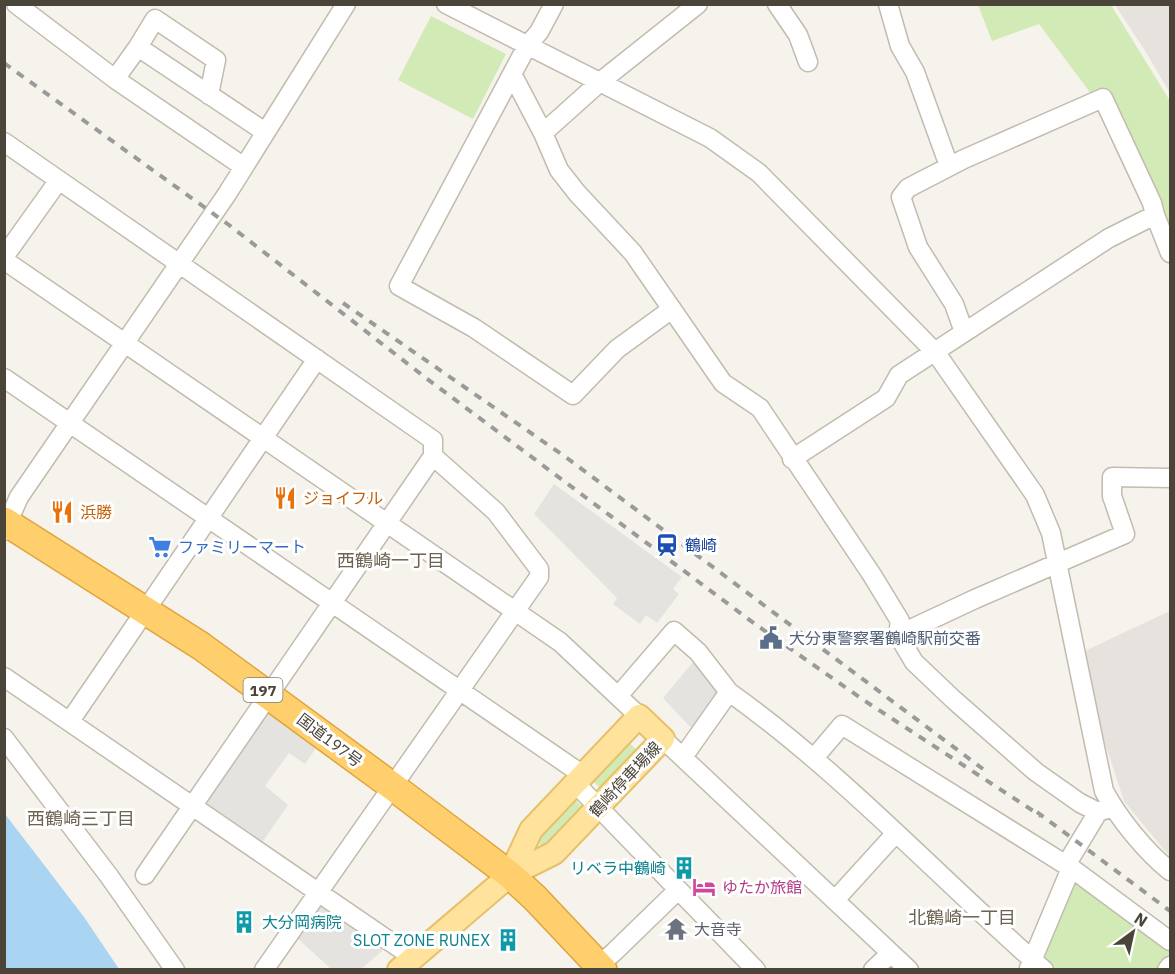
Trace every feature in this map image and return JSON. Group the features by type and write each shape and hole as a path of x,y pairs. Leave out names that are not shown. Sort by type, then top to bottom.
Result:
{"highway":[{"name":"国道197号","path":"6,525 201,646 392,786 510,875 535,898 598,968"}],"main road":[{"name":"鶴崎停車場線","path":"639,716 663,739 554,854 510,875 531,830 639,716"},
{"path":"407,964 510,875"}],"street":[{"path":"16,4 116,79 244,167"},
{"path":"6,525 19,497 244,167 346,4"},
{"path":"446,4 710,138 759,173 936,353 1035,495 1051,533 1106,810 1069,867 1035,966 814,758 729,692 698,652 674,631 619,695"},
{"path":"554,4 539,32 527,46 399,286 474,328 573,395 617,349 672,309"},
{"path":"543,133 600,82 698,4"},
{"path":"777,4 798,35 808,62"},
{"path":"888,4 900,46 915,72 949,166"},
{"path":"116,79 155,19 216,60 210,95"},
{"path":"138,47 265,132"},
{"path":"513,74 559,170 577,193 633,253 723,383 760,408 792,459 872,575 900,621 898,635 914,662 1036,772 1080,803 1106,810 1170,871"},
{"path":"964,332 954,304 918,247 901,197 908,188 949,166 1103,98 1152,203 1170,253"},
{"path":"4,142 434,440 433,456 145,874"},
{"path":"59,180 4,259 560,642 639,716"},
{"path":"792,459 886,398 899,375 1109,238 1155,215"},
{"path":"70,722 317,359"},
{"path":"4,378 459,691 579,779 599,808 756,969"},
{"path":"264,969 539,577 539,569 496,512 433,456"},
{"path":"898,635 1125,534 1112,496 1112,477 1170,478"},
{"path":"4,677 318,892 407,964"},
{"path":"682,757 729,692"},
{"path":"814,758 842,725 1069,867 1170,941"},
{"path":"4,738 109,876 167,962 175,969"},
{"path":"663,739 909,969"},
{"path":"835,900 895,834"},
{"path":"598,968 678,890"},
{"path":"873,969 891,952"},
{"path":"1167,969 1170,966"}],"shaded area":[{"path":"1115,5 1170,5 1170,93 1144,49"},
{"path":"554,484 682,577 673,589 679,594 657,623 646,615 640,624 613,604 617,598 534,514"},
{"path":"1170,611 1170,857 1124,801 1076,655"},
{"path":"693,662 719,689 691,728 663,698"},
{"path":"263,709 316,748 305,764 289,753 265,786 288,805 261,844 201,801"},
{"path":"317,901 388,946 361,969 331,969 294,935"}],"green space":[{"path":"978,5 1111,5 1170,101 1170,266 1089,91 1039,24 992,41"},
{"path":"431,16 506,54 473,119 398,80"},
{"path":"627,741 635,748 635,751 602,787 599,787 592,780"},
{"path":"574,799 583,807 544,848 535,841"},
{"path":"1073,880 1170,946 1170,962 1164,969 1055,969 1042,958"}],"water":[{"path":"5,814 84,917 119,969 5,969"}],"railway":[{"path":"4,63 229,225 426,378 755,624 865,701 1041,816"},
{"path":"343,303 567,458 983,769"},
{"path":"1037,812 1170,911"}],"place":[{"name":"ジョイフル","path":"285,498"},
{"name":"浜勝","path":"62,512"},
{"name":"鶴崎","path":"667,545"},
{"name":"ファミリーマート","path":"160,547"},
{"name":"大分東警察署鶴崎駅前交番","path":"771,638"},
{"name":"リベラ中鶴崎","path":"684,868"},
{"name":"ゆたか旅館","path":"704,887"},
{"name":"大分岡病院","path":"244,922"},
{"name":"大音寺","path":"676,929"},
{"name":"SLOT ZONE RUNEX","path":"508,940"}],"district":[{"name":"西鶴崎一丁目","path":"391,560"},
{"name":"西鶴崎三丁目","path":"81,818"},
{"name":"北鶴崎一丁目","path":"962,917"}]}
